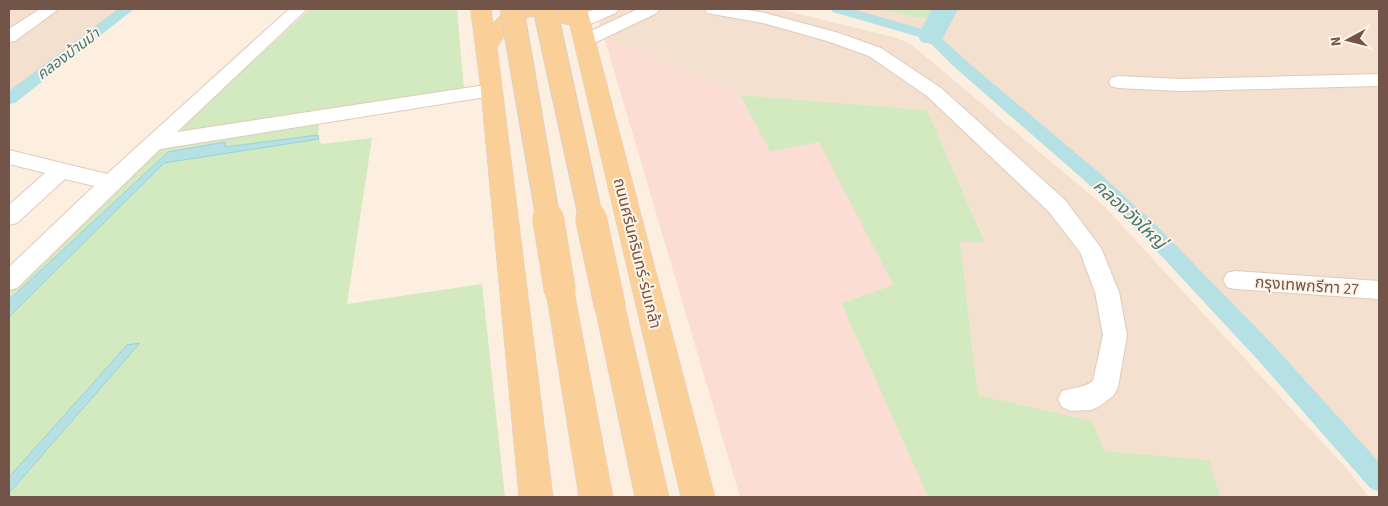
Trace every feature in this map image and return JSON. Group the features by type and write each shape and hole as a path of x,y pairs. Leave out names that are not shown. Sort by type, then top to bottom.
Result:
{"main road":[{"path":"481,9 492,90 536,497"},
{"path":"512,9 596,497"},
{"path":"545,9 652,497"},
{"path":"486,47 508,19 526,11 550,11 581,24"},
{"name":"ถนนศรีนครินทร์-ร่มเกล้า","path":"581,24 698,497"}],"street":[{"path":"9,281 153,143 299,9"},
{"path":"581,24 610,9"},
{"path":"581,24 651,9"},
{"path":"713,9 765,18 832,37 875,52 934,92 1057,206 1090,248 1107,292 1115,335 1105,387 1091,398 1071,399"},
{"path":"9,37 48,10"},
{"path":"1118,82 1181,85 1379,80"},
{"path":"153,143 492,90"},
{"path":"9,156 111,183"},
{"path":"10,215 62,170"},
{"name":"กรุงเทพกรีฑา 27","path":"1235,280 1379,290"}],"shaded area":[{"path":"9,9 125,9 9,94"},
{"path":"596,9 779,9 897,38 912,45 1104,206 1346,468 1369,497 1220,497 1208,460 1105,451 1092,421 978,395 960,242 985,241 927,110 740,95 604,37"},
{"path":"837,9 1379,9 1379,471 1357,444 1129,206 948,49 898,23"},
{"path":"604,37 740,95 770,152 819,141 893,285 841,303 928,497 740,497"}],"green space":[{"path":"310,9 457,9 464,89 181,132 183,125"},
{"path":"878,9 933,9 927,18"},
{"path":"740,95 927,110 985,242 960,242 978,395 1092,421 1105,451 1209,460 1220,497 928,497 841,303 893,285 819,142 770,152"},
{"path":"319,122 318,135 225,147 225,143 168,152 9,300 9,292 164,146"},
{"path":"372,138 347,304 482,284 505,497 9,497 9,493 139,344 127,345 9,477 9,317 164,163 319,139 321,144"}],"water":[{"path":"318,135 319,139 164,163 9,317 9,300 168,152 225,142 225,147"},
{"path":"140,343 9,493 9,477 127,345"}],"waterway":[{"name":"คลองบ้านม้า","path":"9,99 127,9"},
{"name":"คลองวังใหญ่","path":"838,9 931,36 958,62 1090,175 1147,228 1265,352 1379,480"},
{"path":"931,36 945,9"}]}
